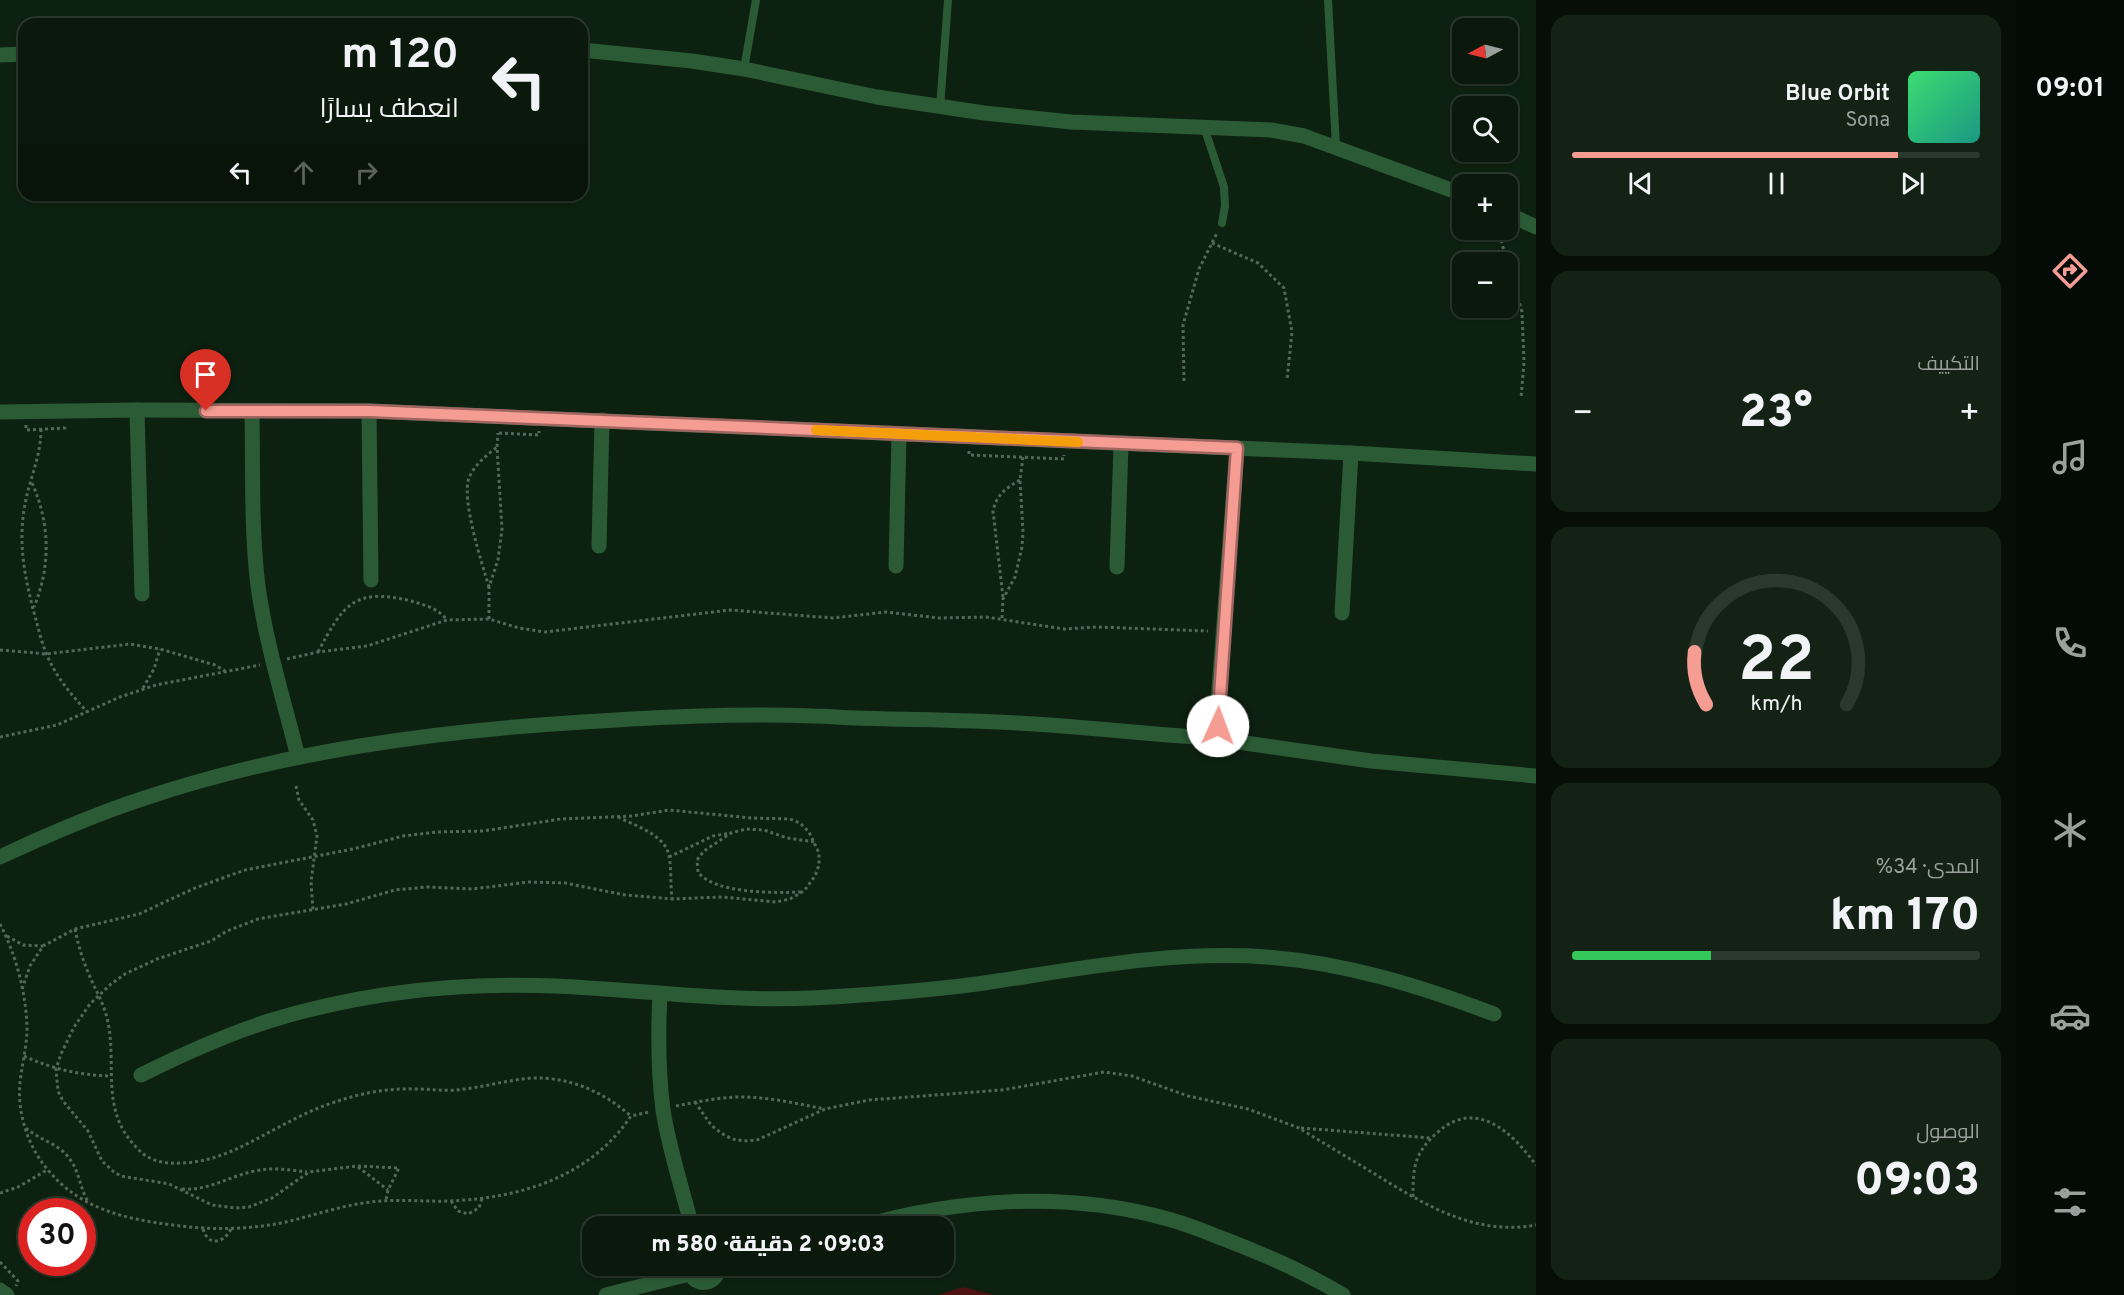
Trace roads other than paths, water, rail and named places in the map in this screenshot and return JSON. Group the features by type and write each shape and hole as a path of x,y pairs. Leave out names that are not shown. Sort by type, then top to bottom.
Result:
{"street":[{"path":"588,51 692,61 744,69 940,108 1071,122 1271,130 1304,136 1452,190"},
{"path":"0,55 18,54"},
{"path":"1518,219 1536,227"},
{"path":"137,410 142,594"},
{"path":"252,411 256,562 263,613 298,757"},
{"path":"369,411 371,580"},
{"path":"0,412 369,411 1351,453 1536,464"},
{"path":"599,546 602,420"},
{"path":"896,566 899,434"},
{"path":"1117,567 1121,444"},
{"path":"1228,739 1220,731 1217,721 1237,448"},
{"path":"1342,613 1351,453"},
{"path":"0,857 67,827 145,798 225,774 298,757 398,739 458,732 685,716 816,716 1034,724 1228,739 1371,761 1536,776"},
{"path":"141,1075 224,1037 267,1021 358,998 451,987 556,986 771,1000 873,995 971,984 1116,963 1196,957 1265,957 1349,969 1395,980 1494,1014"},
{"path":"660,994 659,1051 663,1109 689,1216"},
{"path":"900,1216 984,1203 1022,1201 1097,1205 1171,1220 1270,1257 1343,1295"},
{"path":"606,1295 668,1276"},
{"path":"692,1276 696,1281 714,1288"},
{"path":"0,1290 7,1295"}],"lane":[{"path":"744,69 756,0"},
{"path":"940,108 948,0"},
{"path":"1329,0 1336,147"},
{"path":"1204,127 1224,187 1225,206 1222,223"}]}
